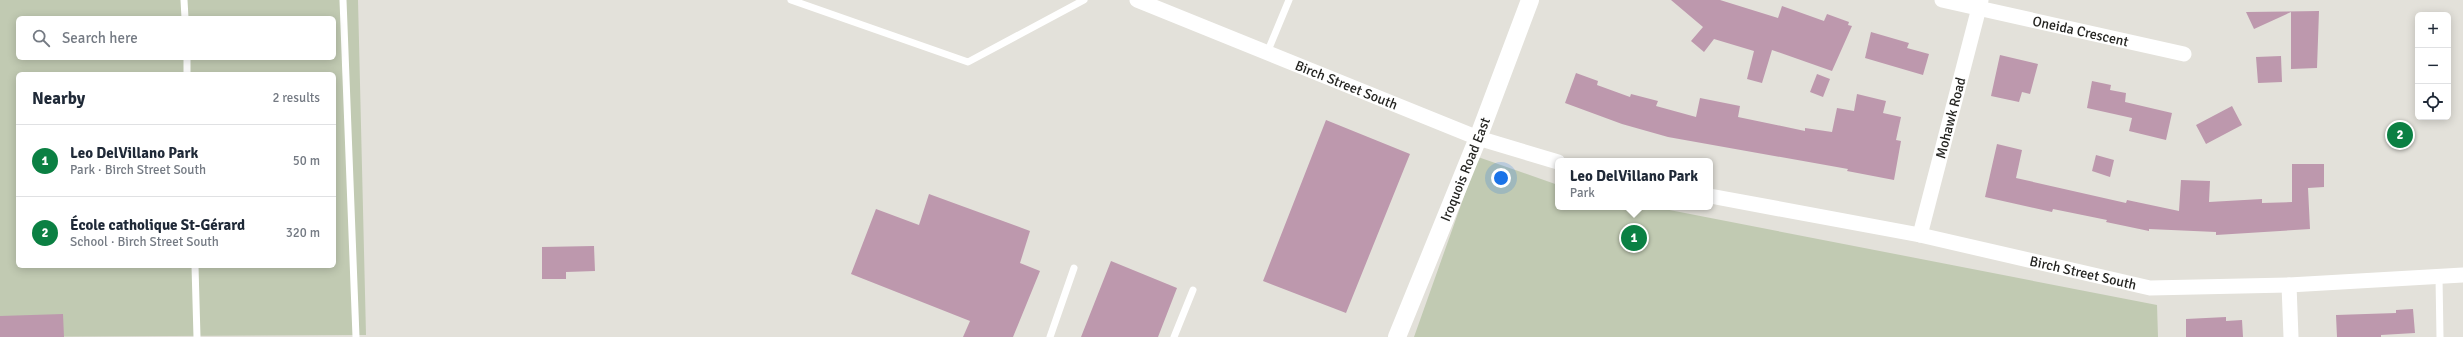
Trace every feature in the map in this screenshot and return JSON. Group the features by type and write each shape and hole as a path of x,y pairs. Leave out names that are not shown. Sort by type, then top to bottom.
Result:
{"street":[{"name":"Iroquois Road East","path":"1397,337 1478,138 1530,0"},
{"name":"Oneida Crescent","path":"1942,0 1979,4 2184,54"},
{"name":"Birch Street South","path":"1146,2 1478,138 1555,161"},
{"name":"Mohawk Road","path":"1920,235 1979,4"},
{"name":"Birch Street South","path":"1713,197 1920,235 2150,288 2289,285 2463,275"},
{"path":"2289,285 2291,337"}],"lane":[{"path":"184,0 185,16"},
{"path":"343,0 356,337"},
{"path":"791,0 968,62 1084,0"},
{"path":"1268,53 1289,0"},
{"path":"187,60 187,72"},
{"path":"195,268 198,337"},
{"path":"1050,337 1074,268"},
{"path":"2439,277 2440,337"},
{"path":"1174,337 1192,290"}],"green space":[{"path":"0,0 358,0 366,335 0,337"},
{"path":"1478,157 1555,184 1555,210 1669,210 2157,305 2158,337 1414,337"}],"building":[{"path":"1671,0 1720,0 1778,18 1782,6 1824,21 1827,14 1849,22 1848,25 1852,26 1832,71 1772,50 1762,83 1747,79 1754,51 1714,39 1704,52 1691,41 1703,27"},
{"path":"2319,11 2317,68 2291,69 2291,12 2254,29 2246,12"},
{"path":"1871,32 1909,43 1907,48 1929,54 1923,75 1865,58"},
{"path":"2000,55 2038,64 2030,94 2022,92 2019,102 1991,96"},
{"path":"2281,56 2282,82 2258,83 2256,57"},
{"path":"1576,73 1598,81 1597,85 1630,97 1631,94 1658,101 1656,106 1696,117 1700,98 1740,106 1738,117 1805,131 1805,128 1832,132 1837,108 1854,111 1857,94 1886,101 1883,113 1901,117 1896,140 1901,141 1894,180 1847,171 1848,169 1668,137 1622,124 1565,103"},
{"path":"1817,74 1830,79 1823,97 1810,92"},
{"path":"2092,81 2111,85 2110,90 2126,93 2125,102 2172,113 2166,140 2129,131 2132,118 2087,108"},
{"path":"2232,106 2242,125 2206,144 2196,125"},
{"path":"1326,120 1410,154 1346,313 1263,281"},
{"path":"1997,144 2022,150 2016,178 2126,203 2127,200 2179,211 2181,180 2210,181 2209,202 2262,199 2262,203 2292,202 2292,164 2324,164 2324,187 2308,188 2310,229 2216,235 2216,232 2149,229 2149,231 2106,222 2107,220 2053,209 2052,212 1985,197"},
{"path":"2096,155 2114,160 2110,177 2092,171"},
{"path":"929,194 1030,231 1020,263 1040,271 1013,337 963,337 970,321 851,274 876,209 919,225"},
{"path":"594,246 595,271 566,272 566,279 542,279 542,247"},
{"path":"1111,261 1177,288 1158,337 1081,337"},
{"path":"2413,309 2415,333 2381,335 2381,337 2337,337 2336,315 2396,313 2396,310"},
{"path":"63,314 64,337 0,337 0,316"},
{"path":"2226,317 2226,321 2242,320 2243,337 2186,337 2186,319"}],"place":[{"name":"École catholique St-Gérard","path":"2400,135"},
{"name":"Leo DelVillano Park","path":"1634,238"}]}
